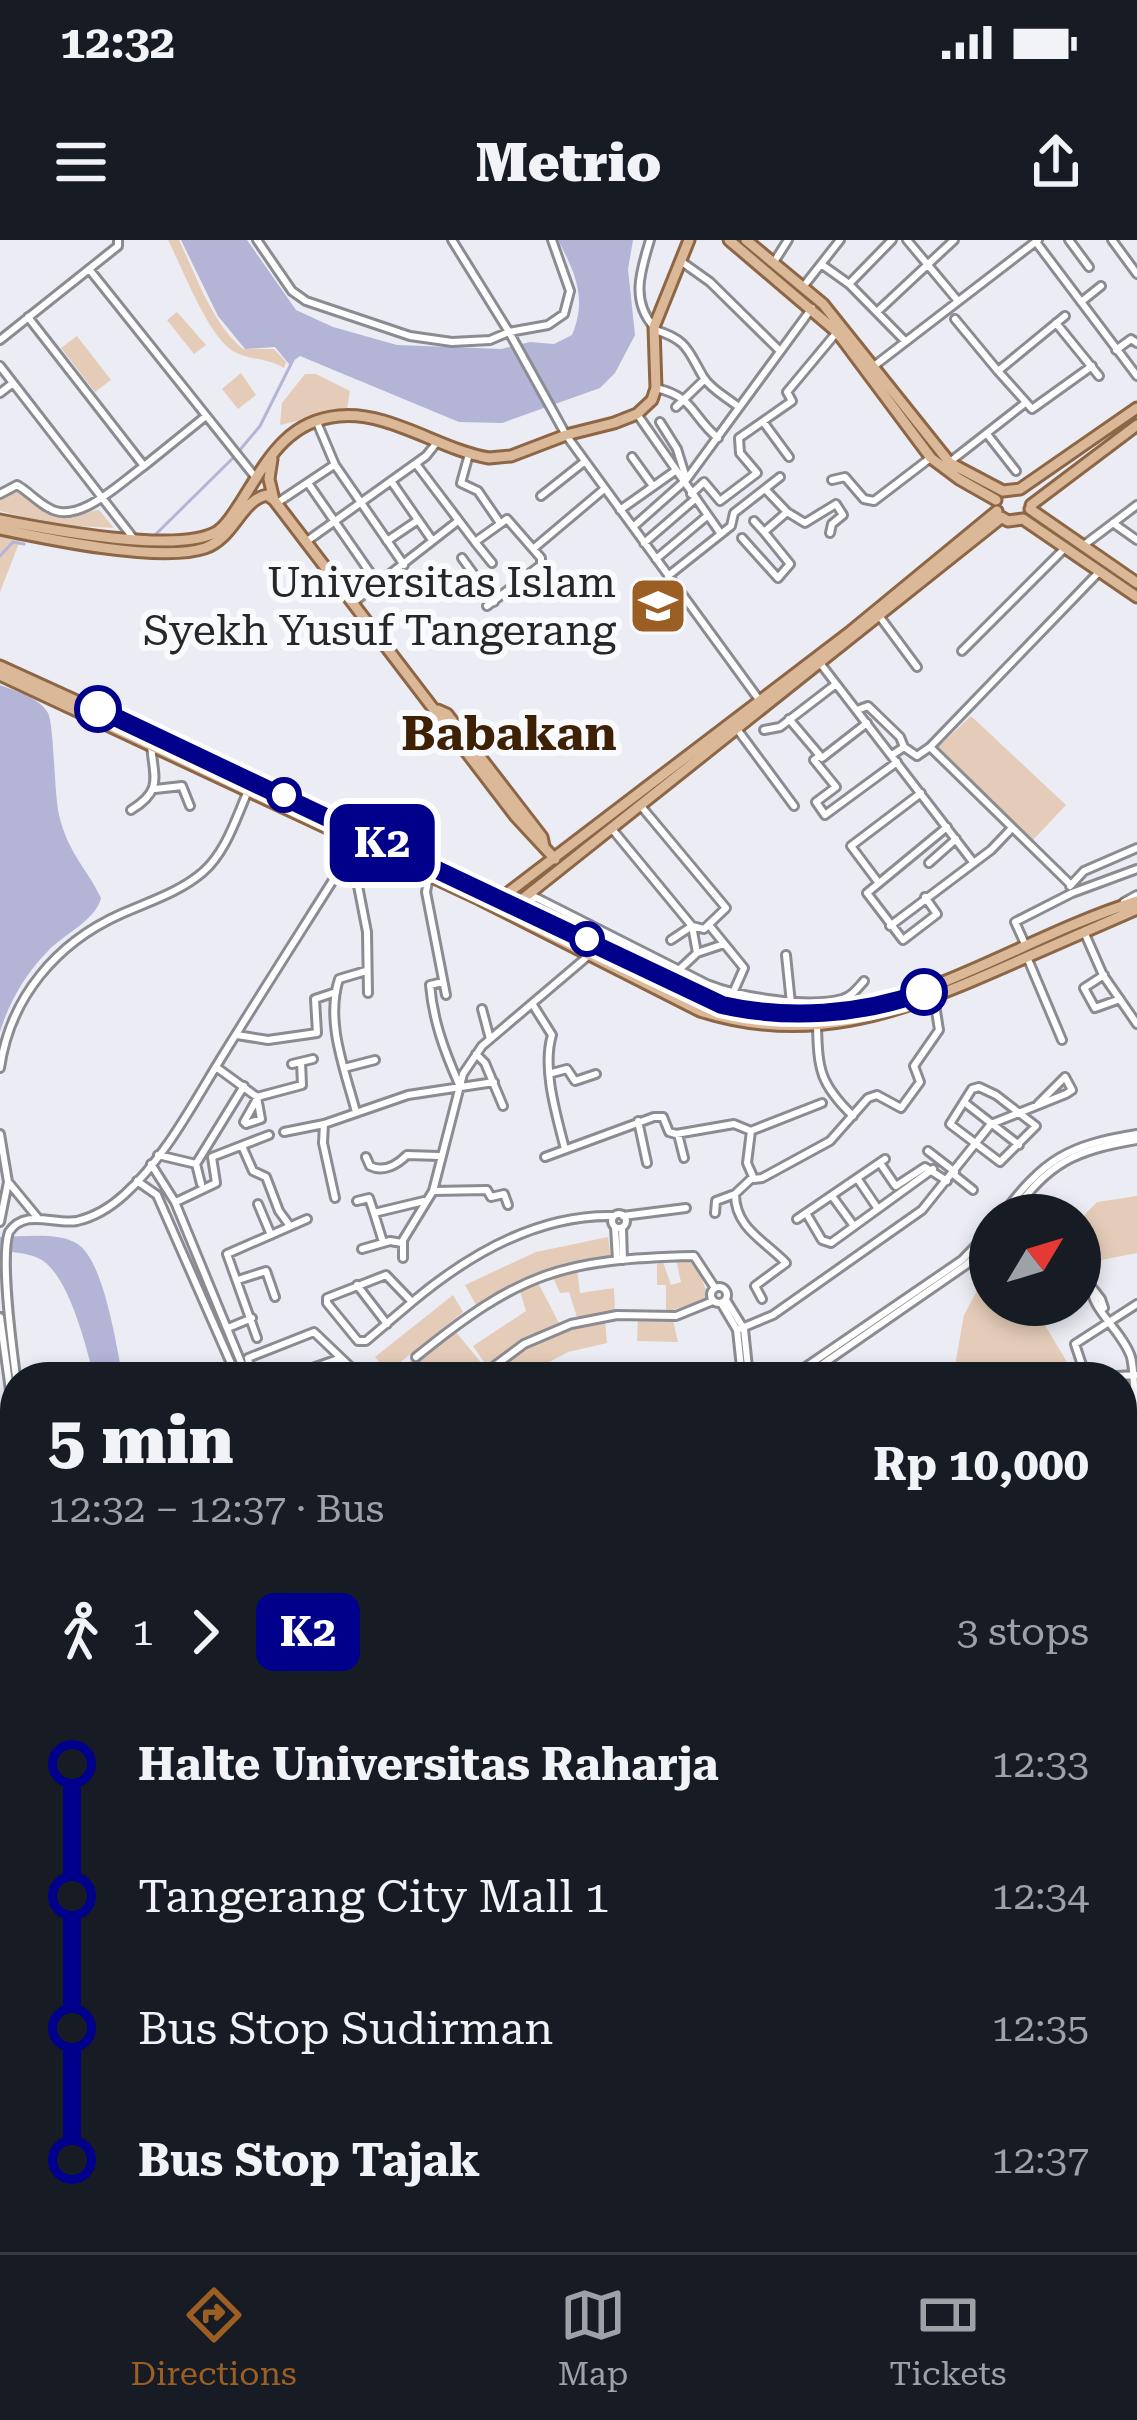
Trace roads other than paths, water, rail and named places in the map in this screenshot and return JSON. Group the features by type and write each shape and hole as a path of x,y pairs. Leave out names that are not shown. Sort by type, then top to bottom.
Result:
{"main road":[{"path":"49,536 188,540 216,532 272,453 290,433 316,420 363,417 489,458 511,456 637,413 652,400 656,388 654,329 689,240"},
{"path":"729,240 823,304 874,366 932,458 999,505"},
{"path":"771,267 837,332 950,463 1016,522 1137,425"},
{"path":"500,899 549,852 760,701 999,505 1137,408"},
{"path":"272,453 269,479 276,501"},
{"path":"1020,489 1028,511 1066,546 1137,597"},
{"path":"2,528 146,550 200,549 227,535 256,498 267,495 438,710 440,719 516,817 549,852 566,862"},
{"path":"517,906 609,826 880,617 999,505"},
{"path":"1028,511 1137,583"},
{"path":"0,670 590,953 700,1011 760,1025 817,1025 875,1017 934,998 1137,904"},
{"path":"0,670 356,843 517,906 722,1005 793,1013 919,994 1085,934 1115,913"},
{"path":"518,884 530,892"}],"street":[{"path":"0,340 118,246 118,240"},
{"path":"257,240 292,291 306,301 410,336 459,342 484,341 548,325 564,314 570,302 566,275 552,240"},
{"path":"452,240 584,462 760,701"},
{"path":"650,240 639,283 644,313 654,329 679,339 700,364 705,379 737,406"},
{"path":"771,267 788,240"},
{"path":"803,287 840,240"},
{"path":"849,284 892,240"},
{"path":"907,240 958,301"},
{"path":"878,311 954,240"},
{"path":"1069,240 1089,266"},
{"path":"1112,240 1137,274"},
{"path":"874,366 1034,242 1137,376"},
{"path":"679,260 710,282 780,351"},
{"path":"821,264 849,284 905,341"},
{"path":"89,269 256,478"},
{"path":"1080,303 1101,286"},
{"path":"633,527 685,481 813,308"},
{"path":"998,371 1065,316"},
{"path":"28,317 144,466"},
{"path":"956,319 1024,404 1035,407 1092,366"},
{"path":"1056,323 1099,376"},
{"path":"644,543 704,482 720,501 757,473 737,443 792,401 787,392 837,332"},
{"path":"1116,350 1131,339 1137,343"},
{"path":"0,366 134,539"},
{"path":"676,407 705,379"},
{"path":"0,393 13,383"},
{"path":"656,388 685,399 702,425 718,438"},
{"path":"950,463 1024,404"},
{"path":"637,413 685,481"},
{"path":"0,494 17,484 51,510 64,513 101,496 206,416"},
{"path":"316,420 335,465 404,565"},
{"path":"660,422 679,452 693,497 721,534"},
{"path":"764,423 789,457"},
{"path":"987,434 1016,471"},
{"path":"307,541 416,464 438,441"},
{"path":"469,454 461,483 478,490 500,523"},
{"path":"632,457 653,486"},
{"path":"832,480 845,477 864,499 874,501 932,458"},
{"path":"541,496 584,462"},
{"path":"416,464 492,563"},
{"path":"276,501 335,465"},
{"path":"620,510 675,471"},
{"path":"668,576 733,524 734,513 780,477"},
{"path":"391,481 432,539"},
{"path":"308,483 378,584"},
{"path":"533,549 604,490"},
{"path":"765,490 787,512 808,523 835,503 843,515 832,524 830,533"},
{"path":"1084,545 1137,505"},
{"path":"764,532 787,512"},
{"path":"656,559 707,516"},
{"path":"387,541 418,520"},
{"path":"354,602 458,520"},
{"path":"462,558 491,604 542,561 509,520 475,542"},
{"path":"742,538 778,578 790,564 754,520"},
{"path":"1114,523 1137,540"},
{"path":"962,651 1066,546"},
{"path":"857,710 868,706 917,757 1102,569"},
{"path":"880,617 916,667"},
{"path":"820,663 974,862"},
{"path":"764,730 778,728 836,684"},
{"path":"789,719 824,758 867,723"},
{"path":"737,729 794,806"},
{"path":"131,810 152,796 151,745"},
{"path":"819,756 814,760 836,787 816,802 825,814 904,746"},
{"path":"928,747 1069,883 1072,893"},
{"path":"154,789 182,786 190,806"},
{"path":"0,1068 20,1002 45,968 87,931 179,888 207,869 248,791"},
{"path":"878,882 851,846 921,793"},
{"path":"609,826 692,926 699,930 709,925 726,908 638,803"},
{"path":"925,898 937,914 903,940 867,893 947,827"},
{"path":"890,926 1012,828"},
{"path":"929,863 956,839"},
{"path":"356,843 367,932 368,993"},
{"path":"14,1362 2,1283 6,1236 16,1225 37,1217 60,1222 85,1219 109,1207 137,1181 237,1035 356,843"},
{"path":"1069,883 1084,871 1137,848"},
{"path":"1062,1040 1015,922 1072,893 1137,869"},
{"path":"428,876 425,892 446,995"},
{"path":"517,906 536,897 729,992 833,1006 864,981"},
{"path":"709,925 744,970 722,1005"},
{"path":"671,940 692,926"},
{"path":"692,926 697,952"},
{"path":"589,940 595,928"},
{"path":"1085,934 1104,975 1137,1024"},
{"path":"680,969 697,952 724,944"},
{"path":"627,959 633,946"},
{"path":"404,1258 402,1243 433,1191 459,1085 476,1054 590,953"},
{"path":"786,955 793,1013"},
{"path":"356,1113 335,1021 336,992 342,977 366,971"},
{"path":"1104,975 1084,988 1095,1008 1120,999"},
{"path":"443,982 430,985 432,1004 442,1050 459,1085"},
{"path":"237,1035 284,1040 317,1034 316,997 336,992"},
{"path":"715,1213 716,1201 735,1194 752,1178 761,1178 830,1141 868,1098 877,1095 901,1108 920,1082 914,1066 939,1030 934,998"},
{"path":"533,1004 552,1035 546,1051 565,1149"},
{"path":"482,1009 490,1039"},
{"path":"318,1024 335,1021"},
{"path":"817,1025 820,1076 853,1116"},
{"path":"476,1054 485,1063 503,1106"},
{"path":"216,1067 257,1098 303,1084 296,1063 313,1059"},
{"path":"344,1067 375,1060"},
{"path":"552,1073 567,1070 575,1081 596,1073"},
{"path":"741,1329 773,1315 922,1210 991,1124 1072,1090 1069,1080 1065,1077 1038,1104"},
{"path":"284,1132 325,1124 408,1095 494,1082"},
{"path":"201,1184 196,1164 244,1085"},
{"path":"979,1087 1017,1113 1036,1126 1000,1162 950,1124 972,1089 979,1087"},
{"path":"964,1102 1019,1145"},
{"path":"545,1156 638,1121 663,1118 669,1132 678,1134 734,1124 751,1131 822,1103"},
{"path":"638,1121 647,1162"},
{"path":"325,1124 323,1143 335,1198"},
{"path":"751,1131 748,1163 752,1178"},
{"path":"0,1134 8,1182 0,1222"},
{"path":"678,1134 684,1158"},
{"path":"176,1202 216,1184 211,1158 269,1135"},
{"path":"1024,1194 1076,1153 1137,1137"},
{"path":"242,1147 253,1171 266,1177 290,1226"},
{"path":"928,1151 973,1190"},
{"path":"158,1155 196,1164"},
{"path":"366,1156 370,1166 378,1169 401,1163 407,1155 439,1156"},
{"path":"797,1220 882,1161 898,1189"},
{"path":"151,1165 176,1202 243,1362"},
{"path":"806,1213 826,1244 878,1209 898,1189 933,1169 952,1176"},
{"path":"857,1178 878,1209"},
{"path":"137,1181 158,1195 230,1362"},
{"path":"8,1182 37,1217"},
{"path":"158,1195 169,1188"},
{"path":"433,1191 487,1190 491,1198 504,1195 508,1205"},
{"path":"735,1194 745,1228 786,1263 755,1286 762,1299"},
{"path":"832,1196 854,1226"},
{"path":"357,1201 369,1198 383,1242"},
{"path":"374,1213 428,1200"},
{"path":"258,1204 272,1234"},
{"path":"412,1302 389,1276 329,1296 327,1304 358,1342 366,1341 457,1270 521,1233 569,1219 686,1208"},
{"path":"619,1216 620,1260"},
{"path":"257,1338 227,1253 307,1219"},
{"path":"362,1249 383,1242 402,1243"},
{"path":"813,1362 969,1253"},
{"path":"416,1357 511,1288 562,1268 688,1256 741,1329 744,1362"},
{"path":"826,1362 969,1262"},
{"path":"238,1280 266,1271 275,1297"},
{"path":"357,1285 387,1324"},
{"path":"500,1362 524,1344 571,1324 617,1315 676,1316 717,1297"},
{"path":"1101,1299 1133,1362"},
{"path":"1081,1362 1075,1344 1137,1304"},
{"path":"0,1317 6,1362"},
{"path":"228,1328 251,1318"},
{"path":"248,1362 248,1358 314,1332 347,1362"},
{"path":"335,1362 343,1358"},
{"path":"1137,1375 1137,1443"}],"water":[{"path":"181,240 247,240 296,310 333,327 397,345 501,349 530,342 554,344 572,335 579,310 577,287 558,240 633,240 628,269 635,335 615,373 600,388 502,423 459,422 300,356 289,364 275,347 245,349 218,316"},
{"path":"0,685 33,699 48,713 63,828 101,898 93,913 32,969 0,1032"},
{"path":"39,1236 59,1237 86,1252 107,1304 120,1362 90,1362 67,1293 49,1266 38,1258 0,1251 0,1237"}],"waterway":[{"path":"239,451 260,426 293,360"},
{"path":"155,535 233,458"},
{"path":"0,556 13,542 24,544"}],"place":[{"name":"Universitas Islam Syekh Yusuf Tangerang","path":"658,606"}],"district":[{"name":"Babakan","path":"509,734"}]}
